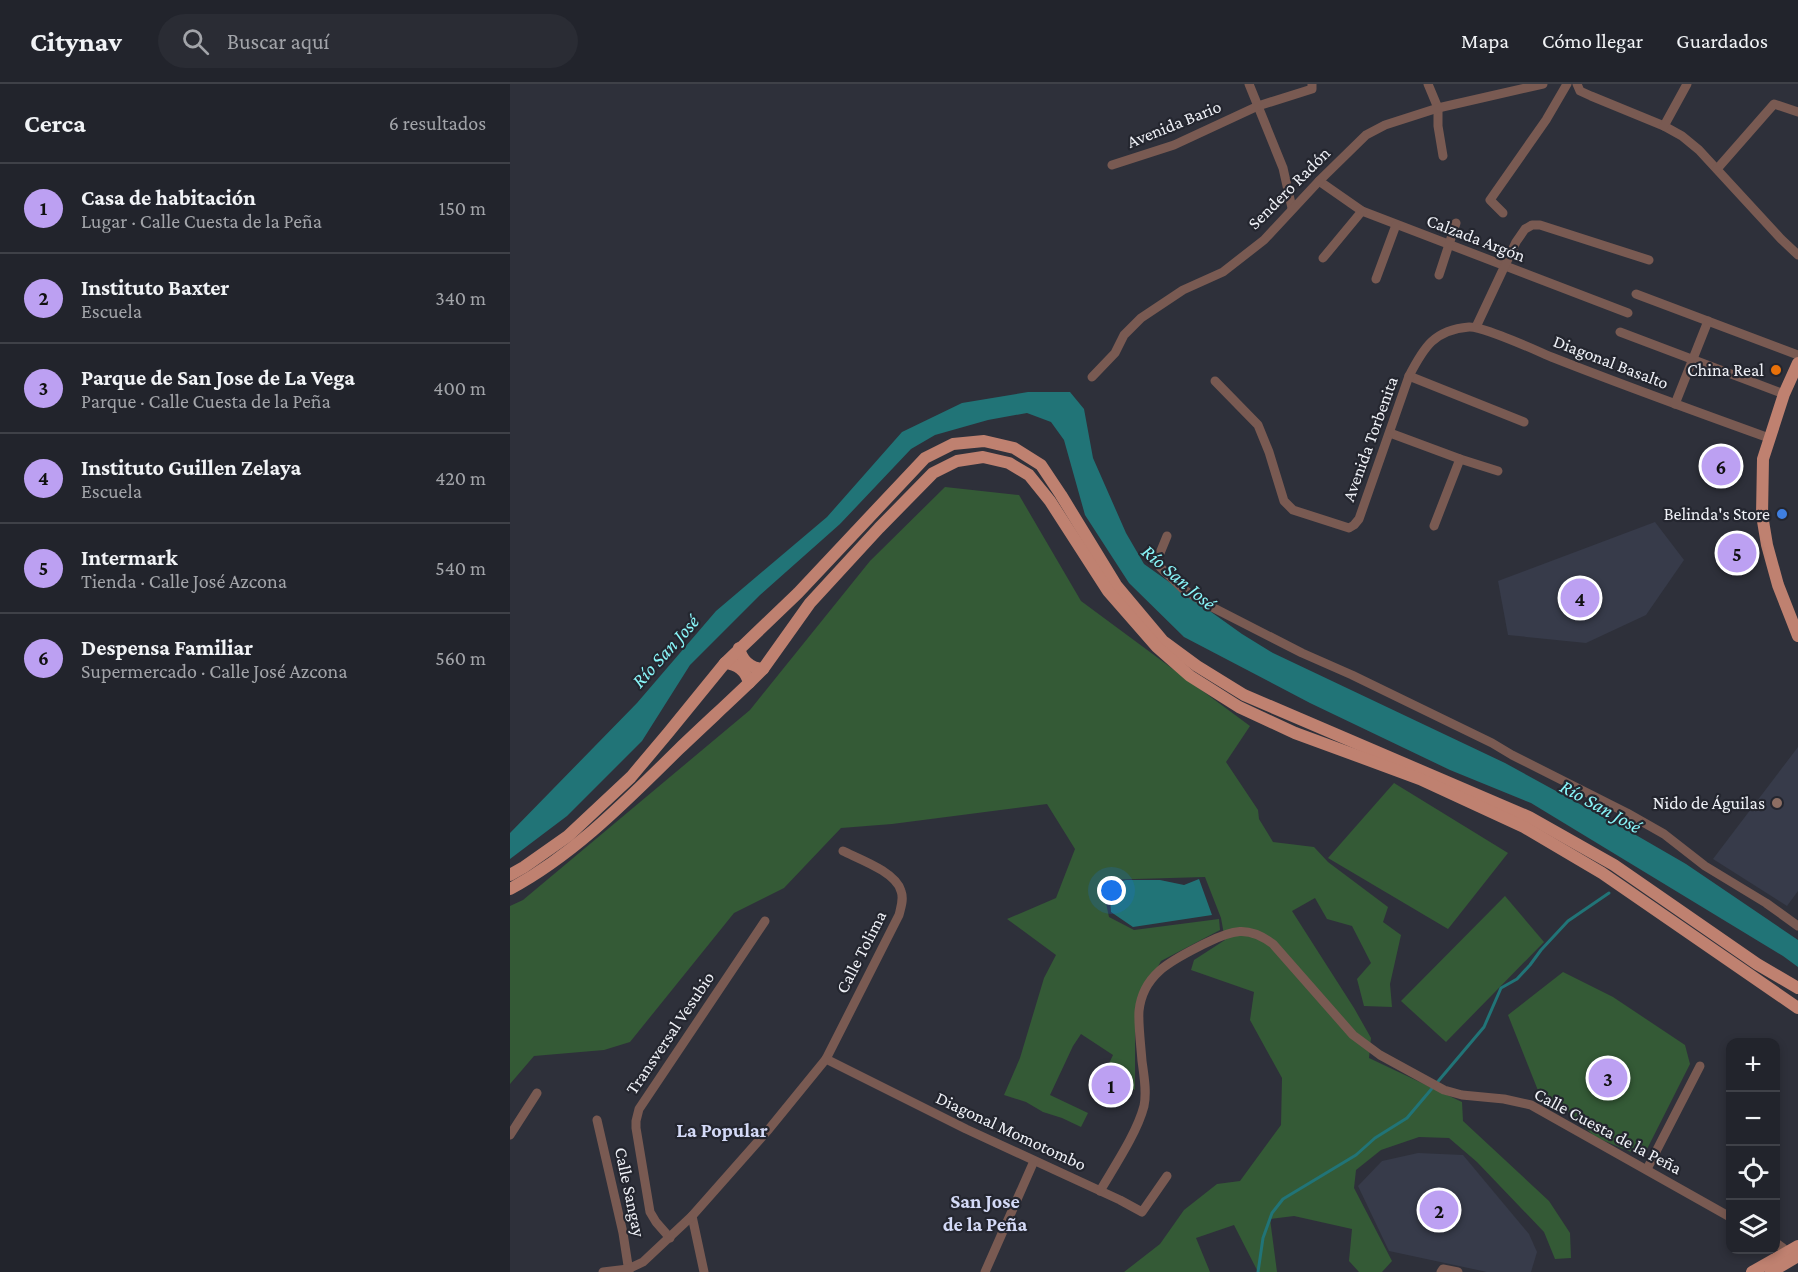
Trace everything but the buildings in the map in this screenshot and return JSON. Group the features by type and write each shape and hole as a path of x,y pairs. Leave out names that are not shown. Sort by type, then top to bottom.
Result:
{"main road":[{"path":"1798,363 1784,394 1763,459 1762,515 1767,545 1778,585 1798,636"},
{"path":"510,875 568,836 631,777 725,663 798,593 925,458 953,444 984,441 1014,448 1041,465 1116,585 1163,641 1197,666 1244,695 1529,817 1614,865 1757,964 1798,988"},
{"path":"510,889 530,878 575,846 749,683 763,669 810,603 933,473 957,460 983,457 1009,463 1029,475 1050,501 1108,591 1157,647 1190,676 1239,707 1295,733 1420,779 1524,827 1602,873 1798,1008"},
{"path":"739,648 745,662 763,669"},
{"path":"725,663 741,669 749,683"},
{"path":"1757,964 1779,986"},
{"path":"1751,976 1779,986 1798,998"},
{"path":"1761,1272 1798,1246"},
{"path":"1752,1272 1789,1253"},
{"path":"1771,1272 1789,1253"}],"street":[{"path":"1249,84 1283,168 1292,208"},
{"path":"1428,84 1438,108 1438,126 1443,156"},
{"name":"Sendero Radón","path":"1092,377 1115,352 1124,335 1141,318 1183,290 1223,272 1264,240 1292,208 1366,135 1385,125 1438,108 1543,84"},
{"path":"1503,213 1490,201 1546,120 1567,84"},
{"path":"1577,84 1580,91 1664,126 1682,136 1699,150 1798,255"},
{"path":"1664,126 1687,84"},
{"name":"Avenida Bario","path":"1113,165 1174,145 1258,106 1312,89 1312,85"},
{"path":"1717,169 1774,104 1798,112"},
{"name":"Calzada Argón","path":"1319,181 1362,211 1628,313"},
{"path":"1323,258 1362,211"},
{"path":"1438,274 1456,223"},
{"path":"1376,279 1396,225"},
{"path":"1476,327 1516,242 1525,229 1533,225 1540,225 1649,260"},
{"path":"1636,294 1798,355"},
{"path":"1676,404 1708,321"},
{"name":"Avenida Torbenita","path":"1215,381 1257,425 1269,452 1284,501 1293,510 1348,528 1359,519 1409,376 1419,357 1435,338 1448,330 1476,327"},
{"name":"Diagonal Basalto","path":"1476,327 1769,438"},
{"path":"1620,332 1784,394"},
{"path":"1409,376 1524,422"},
{"path":"1390,433 1498,471"},
{"path":"1434,526 1460,459"},
{"path":"1167,536 1158,558 1159,566 1183,588 1208,605 1292,648 1492,743 1627,813 1664,834 1706,866 1798,926"},
{"name":"Calle Tolima","path":"628,1270 643,1262 692,1216 826,1059 903,904 902,891 896,882 881,870 843,851"},
{"name":"Transversal Vesubio","path":"670,1238 650,1212 636,1128 639,1109 765,921"},
{"name":"Calle Cuesta de la Peña","path":"1100,1191 1139,1120 1144,1105 1145,1089 1139,1012 1144,992 1152,976 1164,966 1219,936 1246,930 1262,936 1273,944 1293,964 1353,1035 1380,1055 1430,1083 1462,1095 1504,1099 1531,1105 1726,1214"},
{"name":"Diagonal Momotombo","path":"826,1059 1143,1212 1167,1176"},
{"path":"1647,1169 1700,1066"},
{"path":"510,1135 537,1093"},
{"name":"Calle Sangay","path":"597,1120 623,1233 628,1270"},
{"path":"985,1272 1034,1161"},
{"path":"692,1216 704,1272"},
{"path":"1441,1272 1443,1269 1458,1272"},
{"path":"603,1272 628,1270"}],"shaded area":[{"path":"1655,522 1684,560 1646,615 1586,643 1508,635 1498,581"},
{"name":"Nido de Águilas","path":"1798,747 1798,891 1787,906 1713,859"},
{"path":"1418,1153 1463,1155 1529,1234 1537,1252 1531,1272 1487,1272 1389,1251 1358,1186 1382,1161"}],"green space":[{"path":"945,487 1019,495 1081,601 1250,726 1226,762 1258,810 1259,819 1273,842 1314,847 1328,862 1388,907 1383,922 1401,935 1390,984 1392,1007 1364,1006 1357,979 1371,963 1352,926 1327,919 1315,898 1292,911 1371,1038 1369,1058 1462,1102 1463,1121 1549,1201 1570,1233 1571,1258 1555,1259 1544,1232 1477,1162 1449,1138 1419,1137 1381,1150 1356,1170 1354,1188 1392,1261 1382,1272 1359,1272 1349,1261 1352,1229 1294,1216 1270,1219 1277,1272 1258,1272 1234,1225 1196,1238 1210,1272 1124,1272 1160,1244 1184,1210 1217,1184 1240,1181 1281,1125 1282,1078 1250,1020 1254,992 1191,970 1194,960 1225,940 1221,918 1205,877 1101,880 1109,917 1134,930 1219,919 1220,930 1161,961 1144,992 1135,1018 1135,1090 1104,1074 1113,1055 1081,1034 1050,1095 1088,1113 1081,1127 1043,1112 1026,1102 1004,1095 1020,1058 1044,978 1056,955 1007,919 1056,898 1075,849 1047,804 892,824 841,828 784,888 734,913 630,1042 604,1050 534,1056 510,1084 510,906 523,900 750,710 870,561"},
{"path":"1394,783 1508,853 1448,929 1328,858"},
{"path":"1505,896 1544,942 1446,1042 1401,1001"},
{"path":"1563,972 1613,997 1685,1045 1690,1064 1643,1157 1595,1137 1560,1104 1539,1093 1508,1015"}],"water":[{"path":"1028,392 1070,392 1084,409 1093,458 1126,533 1144,564 1242,634 1273,653 1505,763 1686,864 1798,940 1798,967 1531,803 1450,770 1310,703 1184,637 1129,583 1085,515 1064,440 1051,422 1027,413 988,420 935,435 911,449 840,524 760,595 690,665 642,741 567,816 510,859 510,833 637,703 716,611 827,517 902,432 962,403"},
{"path":"1199,879 1212,915 1133,927 1111,912 1109,885 1126,880 1160,880 1184,885"}],"waterway":[{"path":"1258,1272 1263,1238 1272,1213 1283,1199 1356,1155 1375,1138 1407,1118 1484,1027 1501,988 1517,979 1568,921 1609,893"}],"place":[{"name":"China Real","path":"1776,370"},
{"name":"Despensa Familiar","path":"1721,466"},
{"name":"Belinda's Store","path":"1782,514"},
{"name":"Intermark","path":"1737,553"},
{"name":"Instituto Guillen Zelaya","path":"1580,598"},
{"name":"Nido de Águilas","path":"1777,803"},
{"name":"Parque de San Jose de La Vega","path":"1608,1078"},
{"name":"Casa de habitación","path":"1111,1085"},
{"name":"Instituto Baxter","path":"1439,1210"}],"district":[{"name":"La Popular","path":"722,1130"},
{"name":"San Jose de la Peña","path":"985,1212"}],"water label":[{"name":"Río San José","path":"1179,577"},
{"name":"Río San José","path":"665,651"},
{"name":"Río San José","path":"1601,806"}]}
